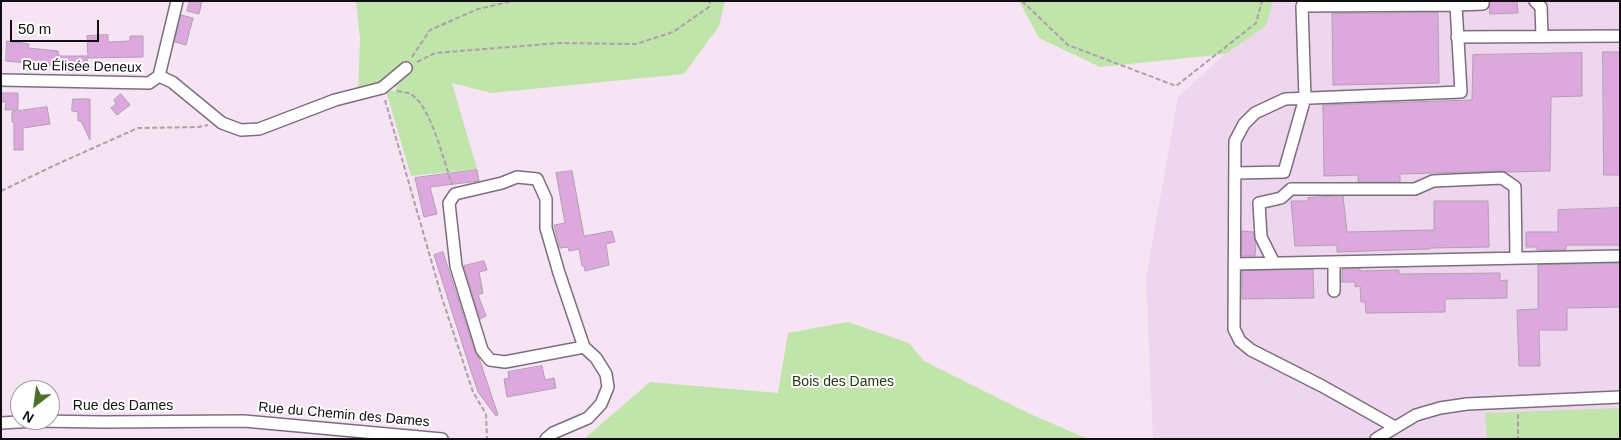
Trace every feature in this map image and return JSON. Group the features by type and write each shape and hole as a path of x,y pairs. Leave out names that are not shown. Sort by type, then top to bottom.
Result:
{"street":[{"path":"177,1 159,76 172,82 222,123 241,130 259,129 335,100 382,88 406,68"},
{"path":"1235,173 1284,172 1305,98 1302,6 1456,5 1483,4 1483,1"},
{"path":"1534,1 1541,7 1542,36"},
{"path":"1395,427 1322,386 1251,350 1240,341 1234,330 1235,141 1244,124 1256,113 1285,99 1461,92 1456,5"},
{"path":"1457,37 1620,36"},
{"name":"Rue Élisée Deneux","path":"1,80 149,83 159,76"},
{"path":"546,439 553,433 588,418 600,404 608,387 606,374 596,358 584,346 556,264 546,228 546,199 537,180 517,177 502,183 455,194 449,203 456,266 482,350 490,360 505,362 584,346"},
{"path":"1274,263 1261,237 1260,203 1281,198 1291,189 1415,189 1433,181 1502,178 1515,187 1516,258"},
{"path":"1234,264 1620,256"},
{"path":"1334,262 1334,291"},
{"path":"1376,439 1416,415 1440,408 1467,404 1620,397"},
{"name":"Rue des Dames","path":"1,423 36,421 244,420"},
{"name":"Rue du Chemin des Dames","path":"244,420 442,439"}],"path":[{"path":"406,68 430,30 478,9 513,1"},
{"path":"406,68 435,53 559,43 636,44 673,32 709,7 710,1"},
{"path":"1022,1 1068,45 1176,86 1256,23 1262,1"},
{"path":"455,194 428,115 421,102 411,94 382,88 442,298 473,392 486,414 487,439"},
{"path":"1,191 138,128 198,127 222,123"},
{"path":"1518,401 1518,439"}],"shaded area":[{"path":"1273,1 1620,1 1620,439 1153,439 1146,278 1178,97 1225,54 1266,26"}],"green space":[{"path":"356,1 725,1 719,26 684,74 491,93 452,83 477,169 411,176 386,91 395,91 397,87 382,88 358,95 360,39"},
{"path":"1019,1 1273,1 1266,26 1225,54 1100,67 1039,38"},
{"name":"Bois des Dames","path":"848,322 909,343 924,361 1028,413 1088,439 584,439 650,382 778,393 788,333"},
{"path":"1620,408 1620,439 1487,439 1485,413"}],"building":[{"path":"190,1 202,1 199,14 187,11"},
{"path":"1490,1 1517,1 1518,13 1490,14"},
{"path":"1438,13 1439,83 1333,85 1332,14"},
{"path":"181,15 193,18 186,45 175,42"},
{"path":"108,35 108,42 130,41 130,36 143,36 143,57 88,58 87,36"},
{"path":"7,41 29,44 28,48 58,51 59,56 87,56 88,71 66,72 66,67 6,61"},
{"path":"1603,52 1620,52 1620,175 1604,175"},
{"path":"1582,53 1582,96 1551,97 1550,171 1400,174 1400,182 1358,182 1358,175 1324,176 1323,105 1472,100 1473,55"},
{"path":"1,93 18,93 18,110 5,110 6,102 1,102"},
{"path":"121,94 130,105 117,115 111,108 116,104 114,100"},
{"path":"73,99 90,99 90,140 81,121 78,121 78,112 72,111"},
{"path":"47,107 50,124 23,128 23,150 14,150 12,112"},
{"path":"477,170 479,181 430,187 437,214 424,217 415,178"},
{"path":"572,171 584,236 612,231 615,242 606,244 609,265 585,271 584,266 582,266 579,249 569,251 568,247 560,248 554,225 565,223 556,173"},
{"path":"1343,196 1347,232 1434,230 1434,201 1488,201 1489,247 1337,252 1337,245 1295,246 1291,201 1308,201 1308,198"},
{"path":"1620,208 1620,245 1566,245 1566,250 1537,250 1537,247 1526,247 1526,232 1558,232 1558,210"},
{"path":"1242,231 1253,232 1256,243 1255,256 1242,256"},
{"path":"443,252 475,352 479,358 498,415 496,416 478,392 471,371 434,255"},
{"path":"484,261 487,270 479,272 483,293 478,295 486,316 480,319 464,266"},
{"path":"1620,264 1620,307 1567,308 1567,330 1539,330 1540,366 1519,366 1517,310 1538,309 1538,265"},
{"path":"1360,269 1360,271 1399,270 1399,274 1500,273 1500,281 1507,280 1507,298 1445,299 1445,312 1366,313 1365,302 1361,302 1360,286 1355,287 1355,282 1342,282 1342,270"},
{"path":"1313,270 1314,298 1242,299 1242,271"},
{"path":"542,366 545,380 554,378 556,388 507,397 504,379 509,378 508,372"}]}
